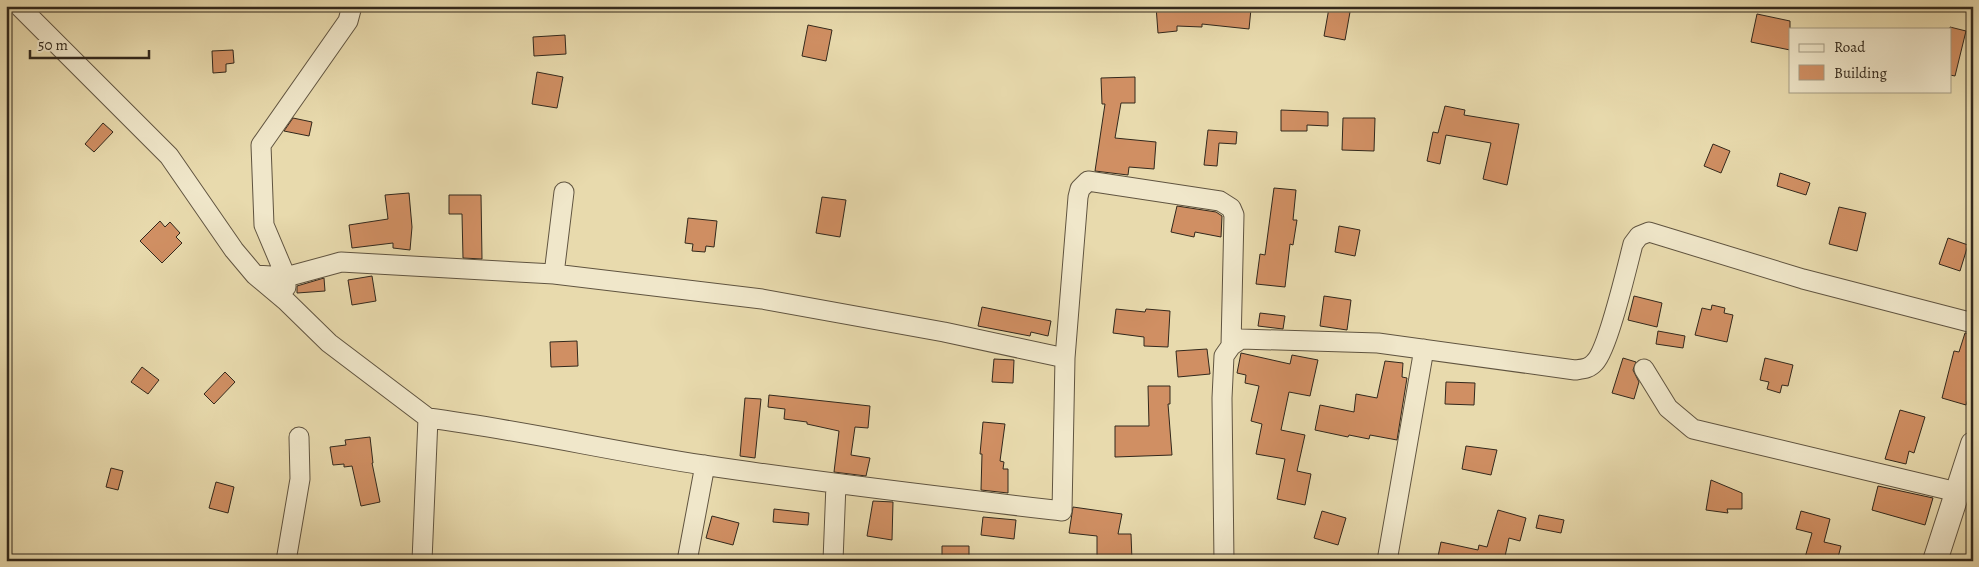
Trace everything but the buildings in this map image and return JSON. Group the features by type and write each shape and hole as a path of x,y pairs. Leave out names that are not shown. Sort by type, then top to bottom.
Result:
{"street":[{"path":"19,6 169,156 234,250 255,276 286,301 297,314 329,343 428,418 469,423 705,465 836,484 1062,511 1065,358 1078,197 1080,189 1088,181 1220,201 1231,208 1234,215 1231,346"},
{"path":"286,301 286,277 264,225 261,145 348,21 352,6"},
{"path":"554,274 564,192"},
{"path":"1224,561 1222,398 1224,356 1231,346 1241,339 1378,343 1575,370 1588,368 1597,361 1606,342 1633,244 1639,236 1649,232 1803,280 1973,323"},
{"path":"255,276 286,277 341,262 554,274 762,299 944,332 1065,358"},
{"path":"1387,561 1424,349"},
{"path":"1644,369 1668,408 1693,429 1957,492"},
{"path":"422,561 428,418"},
{"path":"286,561 300,479 299,437"},
{"path":"1934,561 1973,444"},
{"path":"687,561 705,465"},
{"path":"833,561 836,484"}]}
